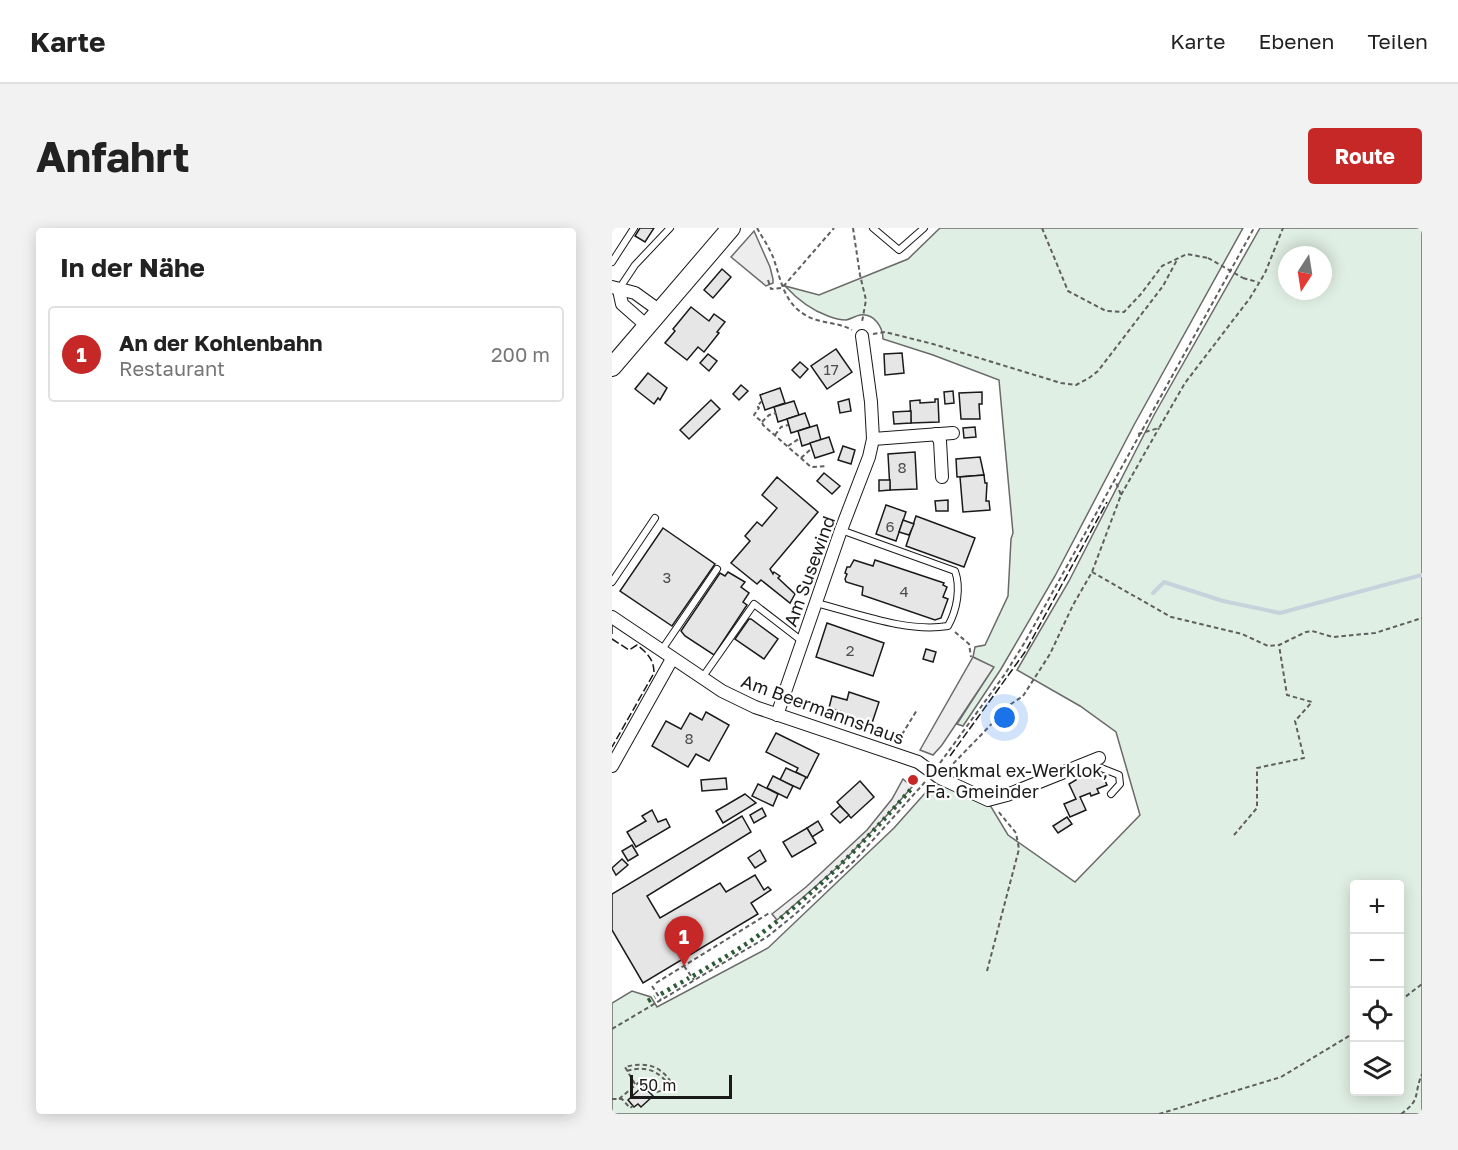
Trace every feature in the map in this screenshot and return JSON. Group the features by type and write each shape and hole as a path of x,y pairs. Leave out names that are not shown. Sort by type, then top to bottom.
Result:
{"main road":[{"path":"612,367 731,228"}],"street":[{"path":"615,288 635,293 660,311"},
{"path":"615,288 622,304 647,326"},
{"name":"Am Susewind","path":"777,714 869,457 873,439 872,402 862,336"},
{"path":"873,439 952,433"},
{"path":"936,434 940,441 942,477"},
{"name":"Am Beermannshaus","path":"612,617 722,691 755,707 918,762 936,775"},
{"path":"612,766 672,659"},
{"path":"936,775 988,800 1007,795 1095,759"}],"lane":[{"path":"612,262 634,228"},
{"path":"615,288 670,228"},
{"path":"873,228 899,250 924,228"},
{"path":"612,582 656,518"},
{"path":"816,602 888,622 917,626 948,626 952,620 959,584 955,571 841,530"},
{"path":"661,651 717,569"},
{"path":"702,678 754,604 802,641"},
{"path":"1095,759 1096,766 1119,776 1121,780 1111,794"}],"path":[{"path":"757,228 772,257 782,288 802,313 827,323 842,325 862,336 885,332 933,344 1061,383 1076,385 1089,378 1112,354 1163,286 1178,258"},
{"path":"768,280 771,288 782,288 834,228"},
{"path":"853,228 866,300 862,317 862,336"},
{"path":"1042,228 1068,291 1106,311 1124,312 1162,266 1187,254 1208,258 1243,278 1258,282"},
{"path":"936,775 1010,666 1254,228"},
{"path":"612,1029 767,937 793,916 855,860 936,775 1011,704 1023,696 1050,654 1073,605 1092,572 1121,495 1185,382 1239,314 1264,273 1283,228"},
{"path":"762,401 757,406 759,408 754,415 763,425 811,467 826,464 827,466"},
{"path":"762,422 769,415 776,413"},
{"path":"775,435 782,427 788,425"},
{"path":"1138,434 1159,428"},
{"path":"788,447 792,441 800,438"},
{"path":"801,459 812,448"},
{"path":"1115,480 1121,495"},
{"path":"1092,572 1171,617 1242,634 1268,646 1279,645 1306,632 1312,631 1333,637 1375,633 1422,618"},
{"path":"948,626 969,644 971,657"},
{"path":"1234,835 1257,808 1257,768 1304,758 1295,721 1312,702 1287,695 1279,645"},
{"path":"897,742 917,710"},
{"path":"987,971 1019,849 1019,840 1013,826 988,800"},
{"path":"656,983 771,912"},
{"path":"684,966 694,980"},
{"path":"1404,998 1422,984"},
{"path":"652,986 661,1000"},
{"path":"1159,1114 1281,1077 1350,1035"},
{"path":"619,1099 635,1084 643,1083 652,1093 670,1087 658,1072 639,1068 627,1071 635,1084"},
{"path":"1401,1114 1417,1100 1422,1074"},
{"path":"612,1099 619,1099 630,1108 633,1106"}],"green space":[{"path":"940,228 1243,228 1134,425 1055,576 1001,669 963,726 957,724 993,668 973,657 975,647 985,645 1008,596 1013,533 999,380 883,339 877,322 870,316 860,315 844,320 822,314 805,304 785,286 819,295 908,259"},
{"path":"1260,228 1422,228 1422,1114 612,1114 612,1003 632,991 651,997 657,1007 768,948 894,828 935,782 941,782 990,805 1008,835 1075,882 1140,815 1116,732 1080,706 1017,670 1069,581 1154,415"}],"shaded area":[{"path":"754,231 773,279 773,283 766,286 731,257"},
{"path":"973,657 994,667 942,745 933,755 920,750"},
{"path":"903,779 912,787 888,814 840,865 777,920 772,914 806,887 867,830 892,799"}],"building":[{"path":"640,228 654,228 645,242 635,236"},
{"path":"722,269 731,277 713,298 704,290"},
{"path":"691,307 709,321 714,314 725,322 704,352 698,347 687,360 665,343"},
{"path":"836,349 852,372 827,389 811,366"},
{"path":"902,353 904,373 885,375 884,354"},
{"path":"708,354 717,361 709,371 700,363"},
{"path":"800,362 808,369 800,378 792,370"},
{"path":"648,373 667,388 660,400 658,398 654,404 635,389"},
{"path":"741,385 748,391 739,400 733,394"},
{"path":"780,388 785,403 765,410 760,395"},
{"path":"953,391 954,403 945,404 944,392"},
{"path":"982,392 982,404 979,404 980,419 961,419 959,393"},
{"path":"849,399 851,411 840,413 838,402"},
{"path":"935,399 938,399 939,422 911,423 910,401 935,402"},
{"path":"711,400 720,409 689,439 680,430"},
{"path":"794,401 799,415 778,422 774,407"},
{"path":"911,411 911,423 894,424 893,412"},
{"path":"805,413 810,427 791,433 787,419"},
{"path":"817,425 821,440 802,446 798,431"},
{"path":"975,427 976,437 964,438 963,428"},
{"path":"829,437 834,452 815,458 810,443"},
{"path":"843,446 855,450 851,464 838,460"},
{"path":"915,452 917,489 890,490 888,454"},
{"path":"980,457 984,475 957,477 956,459"},
{"path":"824,473 840,486 832,494 817,481"},
{"path":"984,475 985,483 987,483 986,501 989,501 990,510 963,512 960,477"},
{"path":"777,477 818,512 770,569 773,574 774,572 780,576 778,578 795,594 790,603 761,580 757,584 731,563 750,541 745,536 757,522 762,526 777,508 762,495"},
{"path":"879,480 890,480 890,490 879,491"},
{"path":"948,500 948,511 936,511 935,501"},
{"path":"886,505 906,512 896,541 876,534"},
{"path":"916,516 975,538 964,567 906,546"},
{"path":"903,520 914,524 909,535 899,532"},
{"path":"663,528 715,564 672,626 620,591"},
{"path":"854,560 873,566 875,560 944,583 943,585 947,587 943,597 948,599 941,618 935,620 862,595 863,587 846,582 845,579 847,567 850,567"},
{"path":"728,572 745,582 741,587 749,593 743,602 747,605 714,655 681,631 720,573 725,576"},
{"path":"749,619 778,639 764,659 735,639"},
{"path":"827,623 884,643 873,676 816,657"},
{"path":"926,649 936,652 933,662 923,659"},
{"path":"849,692 879,702 871,726 842,717 843,712 829,708 832,696 847,700"},
{"path":"706,712 729,725 709,761 696,754 688,767 652,746 666,721 681,729 690,713 702,720"},
{"path":"776,733 819,754 807,778 796,772 798,768 766,752"},
{"path":"786,768 806,777 800,789 780,780"},
{"path":"1081,773 1083,776 1090,773 1093,778 1102,774 1107,785 1097,789 1099,793 1091,796 1090,793 1080,797 1086,810 1070,817 1064,804 1076,799 1069,784 1076,780 1074,776"},
{"path":"773,776 793,786 787,798 767,788"},
{"path":"726,778 727,789 702,791 701,780"},
{"path":"860,781 874,797 851,818 837,802"},
{"path":"758,784 778,794 773,806 752,796"},
{"path":"745,794 756,803 723,823 716,811"},
{"path":"840,806 849,815 840,823 831,814"},
{"path":"762,808 766,816 754,823 750,815"},
{"path":"652,810 658,822 666,819 670,827 636,847 627,832 646,821 642,816"},
{"path":"742,816 751,832 647,896 660,918 720,883 726,892 755,875 764,890 768,887 771,890 751,903 758,914 643,983 612,930 612,894"},
{"path":"1067,817 1072,824 1058,833 1053,826"},
{"path":"818,821 823,830 812,837 807,828"},
{"path":"807,828 816,843 792,857 783,842"},
{"path":"632,845 638,855 628,861 622,851"},
{"path":"760,850 766,861 755,868 748,858"},
{"path":"622,859 628,865 616,875 612,868"},
{"path":"643,1086 653,1096 641,1107 638,1104 634,1107 628,1100"}],"waterway":[{"path":"1153,593 1164,582 1223,601 1280,613 1422,575"}],"hedge":[{"path":"693,976 758,936 806,897 861,844 912,788"},
{"path":"661,994 689,978"},
{"path":"648,1001 655,997"}],"fence":[{"path":"950,756 1025,652 1107,502"},
{"path":"612,626 612,637"},
{"path":"612,639 629,650 637,645 649,657 654,673 612,747"}],"place":[{"name":"Denkmal ex-Werklok, Fa. Gmeinder","path":"913,780"},
{"name":"An der Kohlenbahn","path":"684,966"}]}
